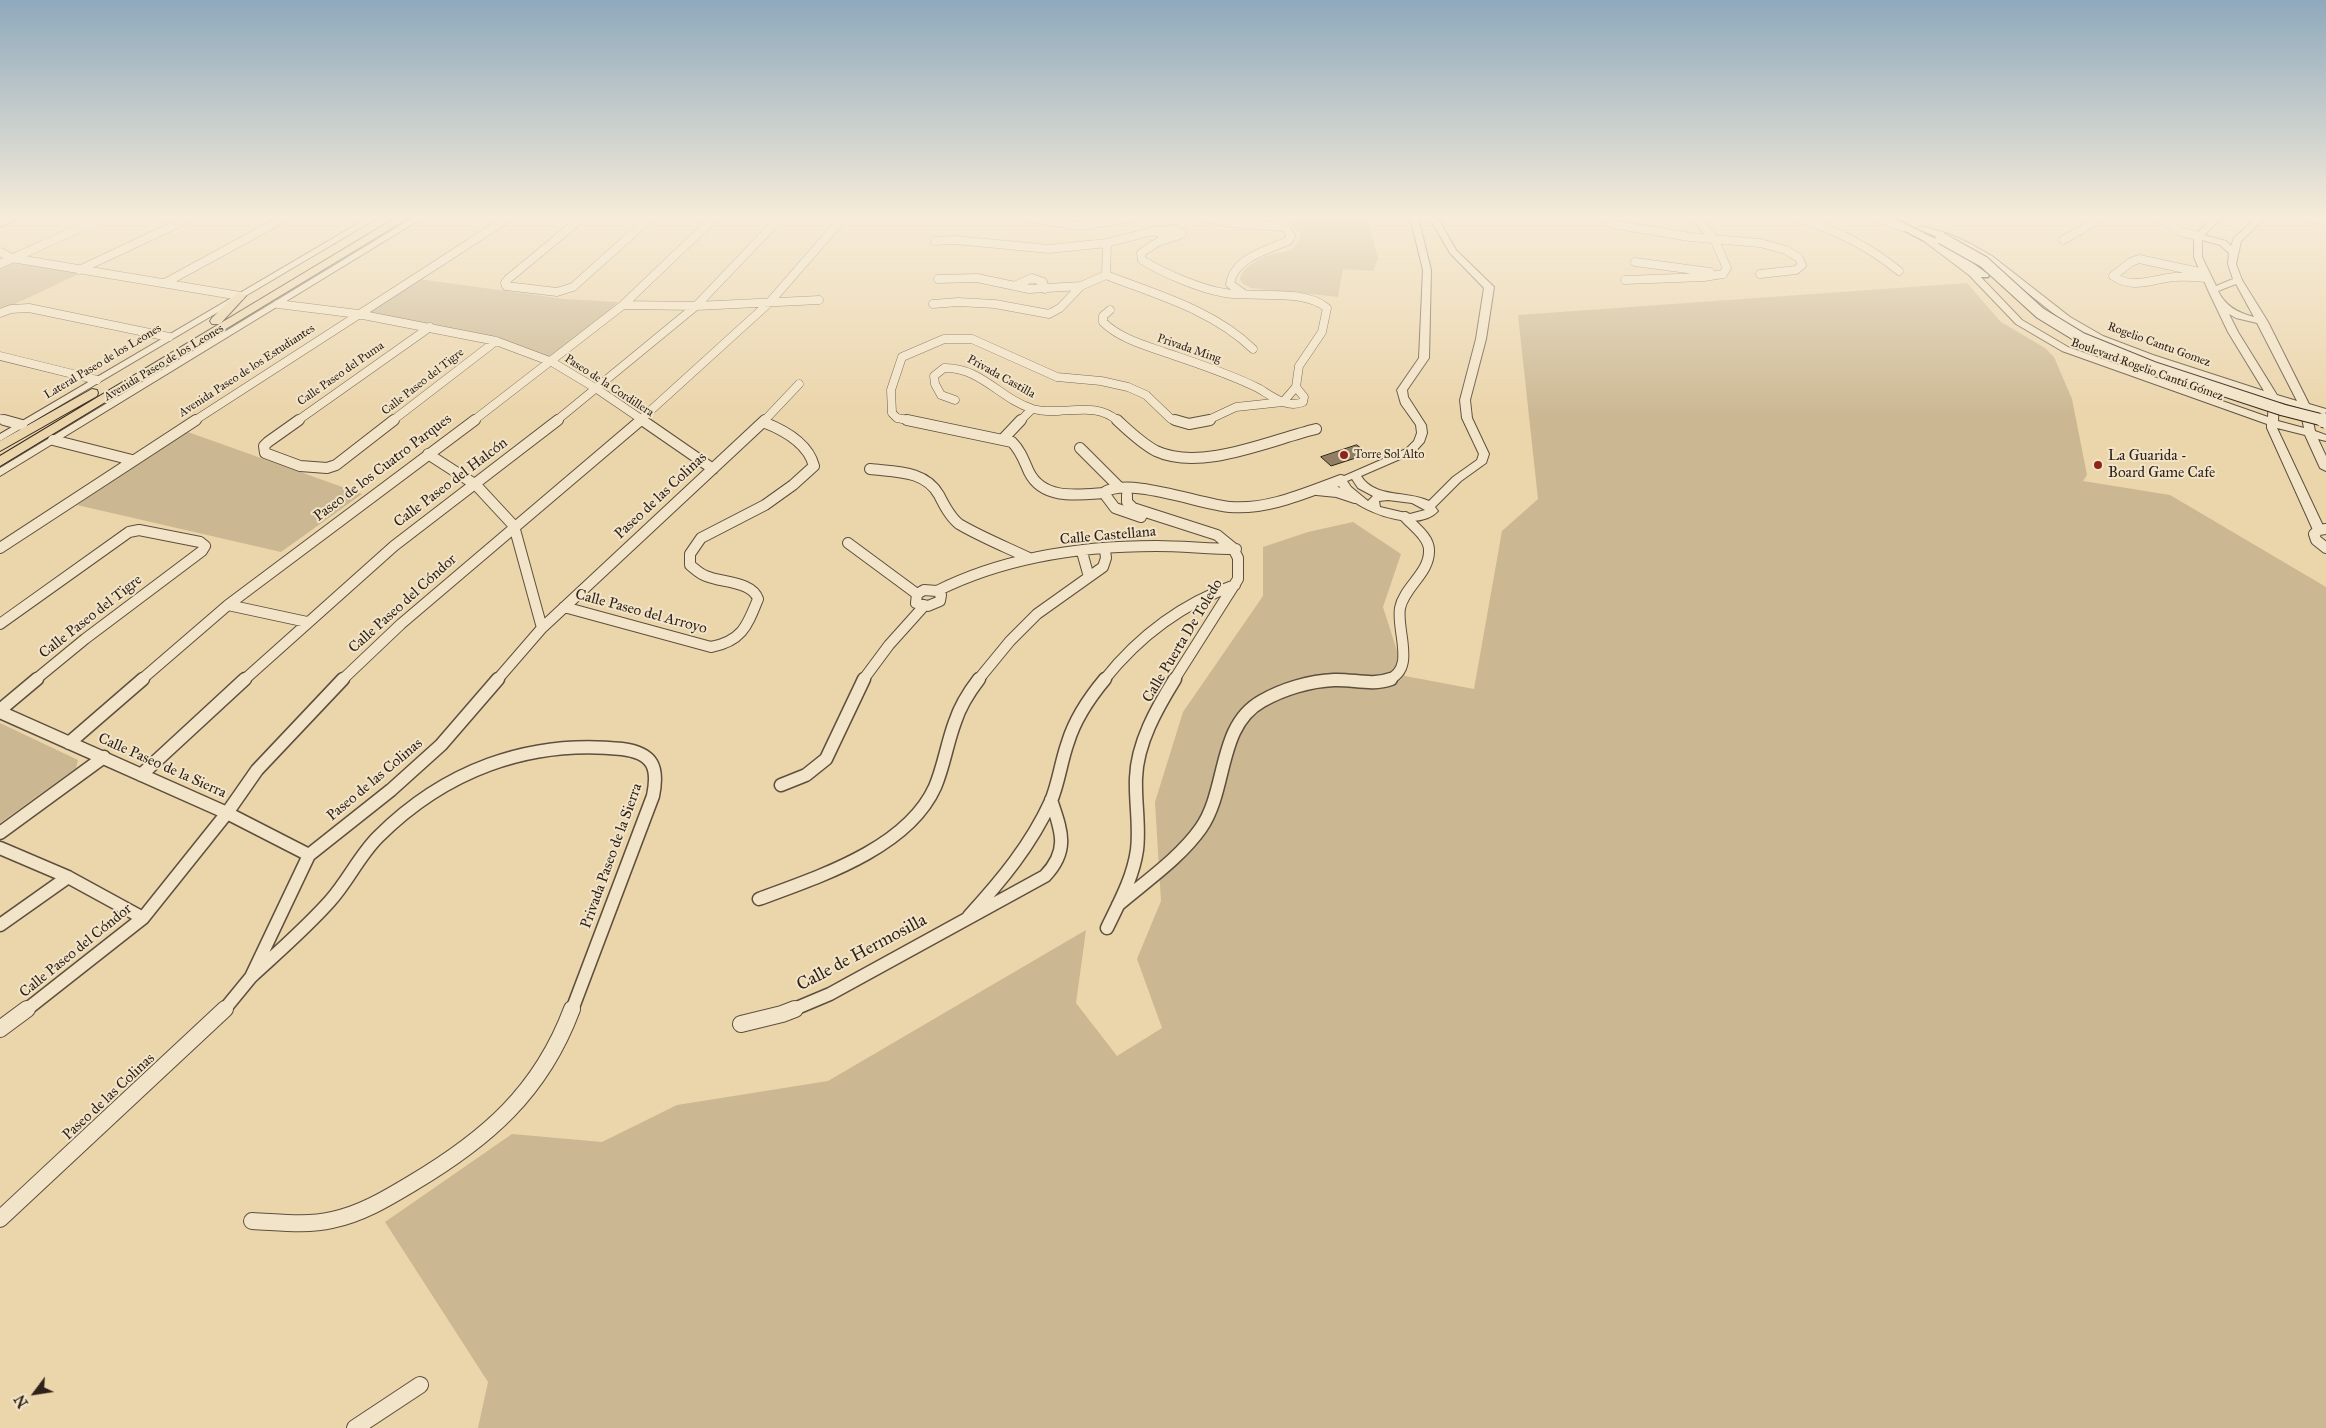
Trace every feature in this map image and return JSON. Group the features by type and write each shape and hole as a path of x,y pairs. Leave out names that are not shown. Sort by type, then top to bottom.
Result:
{"main road":[{"name":"Avenida Paseo de los Leones","path":"0,447 279,284"},
{"name":"Avenida Paseo de los Leones","path":"0,462 295,284"},
{"name":"Boulevard Rogelio Cantú Gómez","path":"1993,284 2025,314 2043,328 2064,340 2165,378 2288,419 2326,428"},
{"name":"Boulevard Rogelio Cantú Gómez","path":"2008,284 2040,313 2081,338 2164,371 2275,408 2326,422"},
{"path":"216,321 240,296"},
{"path":"22,425 56,413"}],"street":[{"path":"169,284 240,296"},
{"name":"Lateral Paseo de los Leones","path":"0,438 261,284"},
{"path":"0,473 311,284"},
{"name":"Avenida Paseo de los Estudiantes","path":"0,548 132,460 406,284"},
{"path":"505,284 506,286 512,288 557,292 573,287 577,284"},
{"name":"Paseo de los Cuatro Parques","path":"68,743 228,605 552,362 623,305 645,284"},
{"name":"Calle Paseo del Halcón","path":"141,775 394,546 476,485 597,389 696,306 717,284"},
{"name":"Calle Paseo del Cóndor","path":"0,1029 83,968 143,918 227,813 257,770 338,684 401,624 641,420 769,303 786,284"},
{"path":"1003,284 1045,289 1081,286"},
{"path":"933,304 958,302 995,304 1049,314 1060,308 1069,297 1086,284"},
{"path":"1128,284 1216,319 1233,329 1253,348"},
{"path":"1197,284 1224,293 1306,298 1320,302 1327,308 1327,317 1320,338 1298,366 1296,387 1283,402"},
{"path":"1208,287 1230,284 1244,294"},
{"path":"1174,522 1162,523 1120,510 1110,504 1105,494 1105,489 1118,486 1216,504 1244,507 1276,502 1313,490 1355,475 1410,451 1416,446 1421,433 1421,424 1404,402 1401,392 1424,358 1427,284"},
{"path":"1430,506 1453,483 1482,461 1484,454 1467,418 1465,400 1481,339 1489,291 1487,284"},
{"path":"1982,284 2020,322 2047,340 2084,356 2271,422 2326,438"},
{"name":"Rogelio Cantu Gomez","path":"2022,284 2050,309 2089,333 2147,356 2274,399 2326,412"},
{"path":"2209,284 2231,326 2274,399 2272,428 2323,529 2314,534 2314,537 2326,548"},
{"path":"2213,290 2229,284"},
{"path":"2240,284 2270,333 2305,407 2310,434 2321,449 2326,468"},
{"path":"623,305 696,306 819,300"},
{"name":"Paseo de la Cordillera","path":"278,304 358,314 430,327 496,342 552,362 597,389 713,470"},
{"path":"2221,304 2239,316 2263,322"},
{"path":"0,313 11,309 30,308 170,337"},
{"name":"Privada Ming","path":"1110,310 1103,316 1103,322 1110,329 1143,345 1240,379 1283,402"},
{"path":"2231,326 2247,324 2270,333"},
{"name":"Calle Paseo del Puma","path":"341,462 327,468 308,468 265,453 264,446 430,327"},
{"path":"1147,491 1127,495 1053,493 1037,486 1031,478 1020,448 1003,439 897,418 892,413 892,390 902,357 944,339 972,339 1057,376 1101,381 1128,387 1146,395 1171,419 1189,424 1208,421 1236,407 1283,402 1296,405 1303,402 1304,397 1296,387"},
{"name":"Calle Paseo del Tigre","path":"341,462 496,342"},
{"path":"0,356 97,380"},
{"name":"Privada Castilla","path":"955,400 941,396 935,384 934,376 944,368 963,368 1032,409 1094,410 1105,412 1140,442 1156,451 1177,457 1196,459 1217,456 1316,429"},
{"path":"2222,381 2242,381 2261,376"},
{"path":"2212,401 2228,398 2230,394 2222,381"},
{"name":"Paseo de las Colinas","path":"0,1219 221,1014 251,977 309,856 392,790 441,745 542,628 713,470 799,384"},
{"path":"1003,439 1032,409"},
{"path":"0,419 22,425"},
{"name":"Calle Paseo del Arroyo","path":"564,607 711,647 727,644 740,636 747,627 758,599 756,593 750,588 705,576 690,565 688,556 693,546 704,535 750,513 801,479 814,466 814,459 792,437 779,428 763,422"},
{"path":"53,440 132,460"},
{"path":"1080,448 1118,486"},
{"path":"428,454 476,485 514,526 542,628"},
{"path":"870,469 922,477 930,482 949,515 958,523 1029,558"},
{"path":"1355,475 1362,486 1383,496 1416,500 1430,506"},
{"path":"1341,480 1344,487 1355,498"},
{"path":"1313,490 1337,492 1355,498 1385,513 1405,517 1426,515 1432,511 1430,506"},
{"path":"1127,495 1127,502 1133,508 1217,534 1236,549"},
{"path":"1375,508 1373,505 1374,499 1383,496"},
{"path":"1118,905 1199,831 1212,806 1234,731 1244,713 1262,700 1310,684 1334,680 1365,682 1392,678 1404,668 1399,625 1402,602 1408,587 1423,570 1430,556 1429,545 1405,517"},
{"name":"Calle Paseo del Tigre","path":"0,624 129,532 139,530 200,542 205,546 202,551 85,639 0,711"},
{"name":"Calle Castellana","path":"1190,546 1217,534"},
{"path":"848,543 916,594"},
{"path":"998,566 1002,544"},
{"name":"Calle Castellana","path":"937,591 957,580 1029,558 1105,550 1190,546 1209,550 1236,549"},
{"name":"Calle Puerta De Toledo","path":"1107,928 1132,875 1137,849 1138,822 1135,786 1140,752 1169,688 1238,579 1239,566 1236,549"},
{"path":"759,899 849,863 883,843 922,809 933,791 944,765 958,713 987,669 1029,621 1103,567 1106,558 1105,550"},
{"path":"1082,552 1089,577"},
{"path":"1051,800 1070,735 1083,708 1103,678 1139,642 1196,601 1216,590 1235,585"},
{"path":"924,590 937,591 941,595 940,601 933,605 924,606 916,603 916,594 924,590"},
{"path":"1196,601 1225,601"},
{"path":"228,605 308,622"},
{"path":"781,785 806,775 826,759 864,679 889,645 924,606"},
{"name":"Calle Paseo de la Sierra","path":"0,711 227,813 309,856"},
{"name":"Privada Paseo de la Sierra","path":"251,977 326,906 376,840 399,816 428,794 452,780 500,760 566,746 602,746 634,751 644,754 655,767 656,781 652,796 562,1036 550,1061 525,1095 501,1122 468,1149 418,1180 357,1213 328,1221 252,1221"},
{"path":"0,833 104,757"},
{"name":"Calle de Hermosilla","path":"969,916 1022,855 1051,800"},
{"name":"Calle de Hermosilla","path":"741,1024 782,1014 830,994 969,916 1035,883 1053,869 1062,855 1062,837 1051,800"},
{"path":"0,848 68,878 143,918"},
{"path":"0,925 68,878"},
{"path":"355,1428 420,1385"}],"shaded area":[{"path":"0,284 58,284 0,311"},
{"path":"411,284 453,284 564,299 618,302 591,328 553,357 546,357 497,338 368,314 367,311"},
{"path":"1243,284 1340,284 1338,297 1251,288"},
{"path":"1968,284 2001,322 2045,348 2054,357 2072,399 2087,475 2083,481 2170,495 2326,587 2326,1428 478,1428 488,1382 385,1222 512,1134 602,1142 677,1105 828,1081 1086,930 1076,1003 1117,1056 1162,1028 1137,959 1161,901 1155,802 1183,712 1263,596 1263,547 1308,532 1353,522 1401,554 1383,607 1405,676 1474,689 1502,531 1538,499 1518,315"},
{"path":"185,431 362,494 281,552 77,505"},
{"path":"0,723 78,760 76,768 0,823"}],"building":[{"name":"Torre Sol Alto","path":"1357,445 1368,454 1331,466 1321,457"}],"place":[{"name":"Torre Sol Alto","path":"1344,455"},
{"name":"La Guarida - Board Game Cafe","path":"2098,465"}]}
